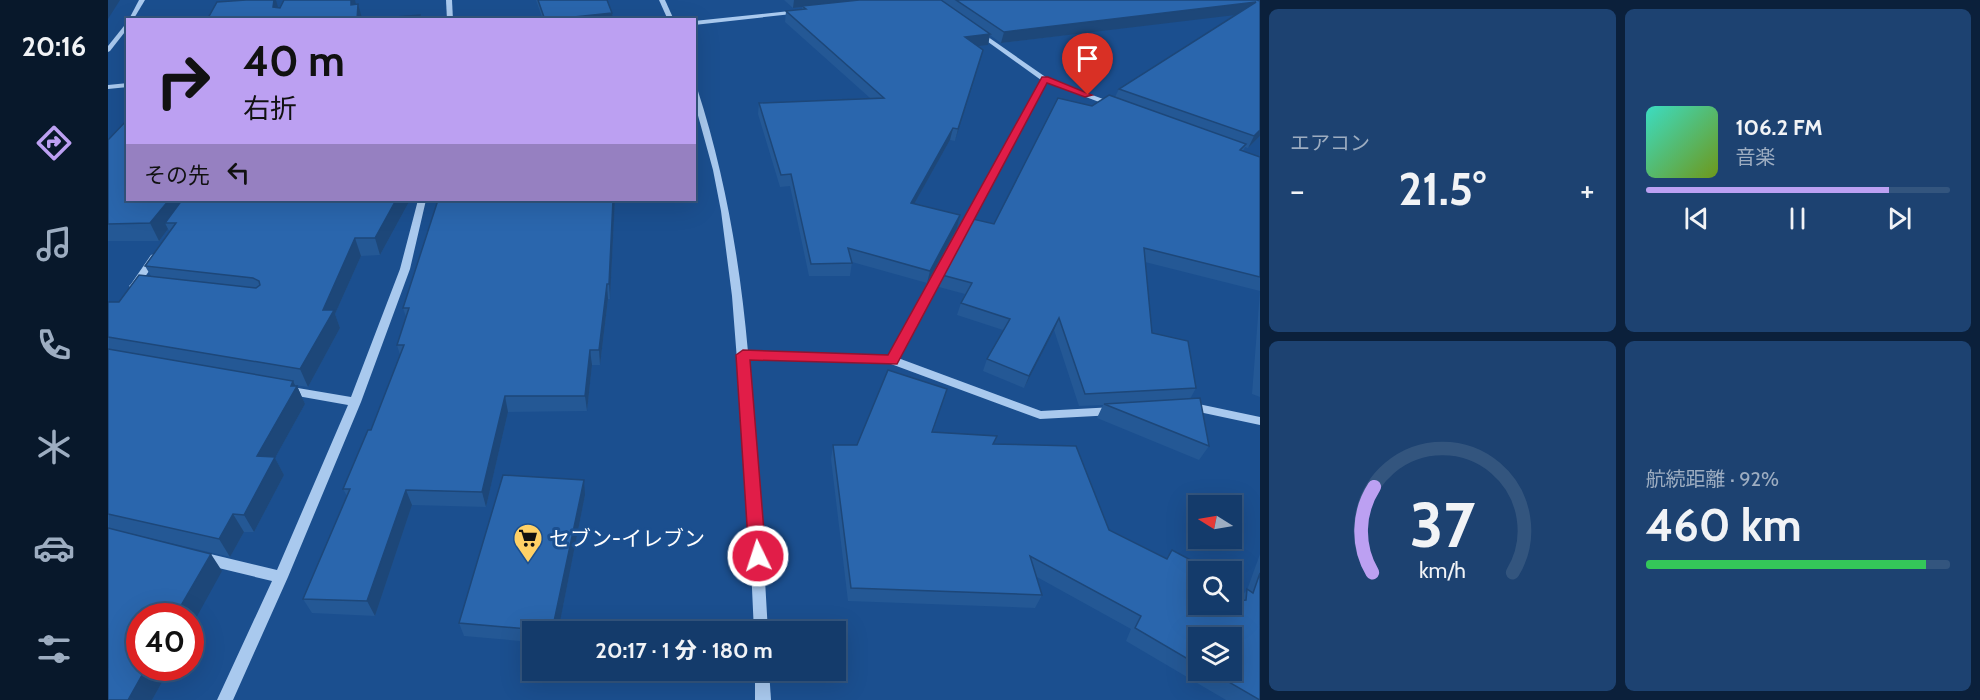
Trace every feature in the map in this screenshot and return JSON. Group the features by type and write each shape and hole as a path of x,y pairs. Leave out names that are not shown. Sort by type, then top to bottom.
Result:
{"street":[{"path":"131,18 142,0"},
{"path":"449,0 450,18"},
{"path":"662,0 670,18"},
{"path":"696,23 809,11"},
{"path":"108,50 126,25"},
{"path":"970,26 1045,79 1120,107"},
{"path":"892,360 1045,79"},
{"path":"108,87 126,85"},
{"path":"696,94 705,119 729,235 743,355 761,621"},
{"path":"225,700 281,577 355,402 405,269 422,201"},
{"path":"127,296 159,251"},
{"path":"133,286 145,288"},
{"path":"743,355 892,360 1040,415 1122,410"},
{"path":"273,388 355,402"},
{"path":"1180,407 1192,406 1260,421"},
{"path":"189,555 281,577"},
{"path":"762,681 763,700"}],"building":[{"path":"274,0 273,7 280,8 284,0 351,0 351,5 358,4 357,18 208,18 217,2"},
{"path":"538,0 607,0 612,13 564,18 544,18"},
{"path":"859,0 941,0 990,34 965,37 983,50 958,129 953,128 911,203 960,215 930,271 848,248 852,263 811,264 791,174 781,175 759,103 884,98 786,11 806,9 802,6"},
{"path":"956,0 1260,1 1260,130 1254,136 1119,89 1256,2 1004,32"},
{"path":"420,15 419,18 382,18"},
{"path":"1109,95 1246,144 1240,150 1260,157 1260,277 1144,248 1152,333 1188,341 1196,388 1085,394 1059,318 1029,376 987,359 1010,319 961,303 972,283 942,275 973,219 994,224 1058,98 1092,106"},
{"path":"126,121 126,201 168,201 150,223 108,224 108,140"},
{"path":"181,201 395,201 375,238 355,238 323,310 334,310 300,369 108,337 108,302 119,302 139,275 256,288 260,285 259,281 253,278 145,266 176,223 165,223"},
{"path":"438,201 613,201 609,284 607,284 599,350 590,350 585,396 505,396 482,492 406,490 367,601 303,599 350,489 343,489 368,430 371,430 404,345 397,345 409,308 403,308"},
{"path":"108,349 293,381 291,386 297,386 257,456 275,457 244,515 233,514 219,539 108,514"},
{"path":"888,370 947,389 932,432 997,436 993,444 1076,446 1109,530 1167,559 1172,550 1192,561 1188,561 1188,615 1242,615 1242,600 1246,600 1247,589 1253,593 1260,573 1260,700 1227,681 1242,681 1242,627 1188,627 1188,659 1135,628 1141,616 1030,556 1042,595 851,588 833,445 857,445"},
{"path":"1200,398 1209,446 1104,404"},
{"name":"セブン-イレブン","path":"503,475 584,480 554,621 522,621 522,628 459,623"},
{"path":"108,528 211,554 183,603 126,603 126,681 139,681 128,700 108,700"}],"place":[{"name":"セブン-イレブン","path":"528,564"}],"route":[{"path":"758,556 743,355 892,360 1045,79 1088,95"}]}
